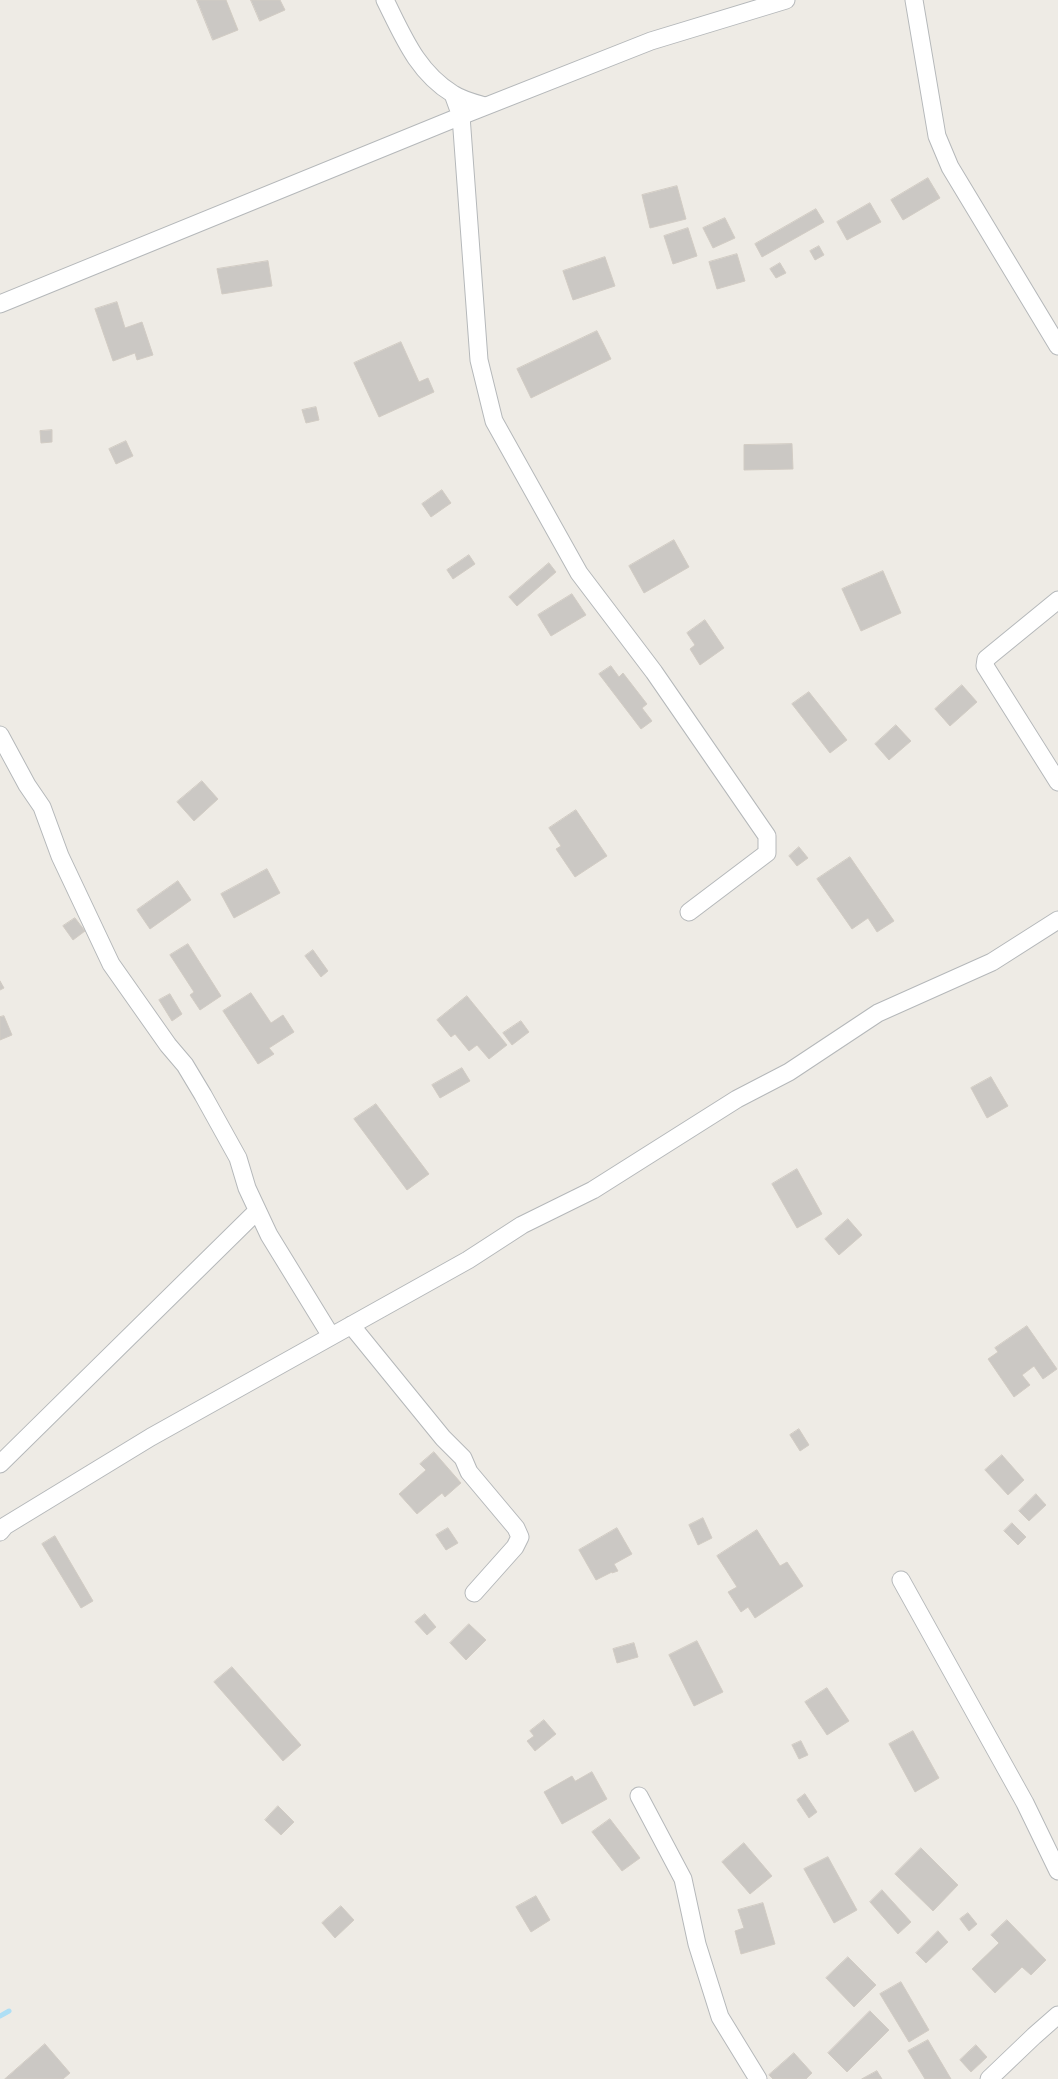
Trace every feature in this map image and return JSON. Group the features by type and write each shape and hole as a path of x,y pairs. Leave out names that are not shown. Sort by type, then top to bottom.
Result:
{"street":[{"path":"385,0 411,54 430,76 453,94 484,106"},
{"path":"0,304 484,106 651,41 786,0"},
{"path":"914,0 937,136 950,167 1058,346"},
{"path":"453,94 461,116 479,360 494,421 579,573 654,672 767,836 767,853 689,912"},
{"path":"1058,600 986,659 985,666 1058,782"},
{"path":"0,735 27,785 42,807 60,856 111,964 168,1045 184,1065 203,1095 238,1158 247,1188 269,1235 331,1336"},
{"path":"0,1532 5,1526 151,1437 468,1260 522,1225 593,1190 737,1099 789,1072 878,1013 992,962 1058,920"},
{"path":"0,1464 257,1211"},
{"path":"351,1325 443,1438 463,1458 469,1472 516,1528 520,1537 515,1547 474,1593"},
{"path":"901,1580 1025,1803 1058,1872"},
{"path":"640,1796 683,1879 697,1944 720,2017 758,2079"},
{"path":"989,2079 1058,2015"}],"building":[{"path":"197,0 226,0 238,30 213,40"},
{"path":"251,0 280,0 285,10 260,21"},
{"path":"928,178 940,198 903,220 891,200"},
{"path":"677,186 686,219 650,228 642,195"},
{"path":"870,203 881,222 847,240 837,222"},
{"path":"816,209 824,222 762,257 755,244"},
{"path":"725,218 735,238 713,248 703,228"},
{"path":"688,228 697,256 673,264 664,236"},
{"path":"819,246 824,255 815,260 810,251"},
{"path":"737,254 745,281 717,289 709,262"},
{"path":"605,257 615,286 573,300 563,271"},
{"path":"268,261 272,286 222,294 217,269"},
{"path":"780,263 786,273 776,278 770,269"},
{"path":"117,302 125,328 142,322 153,355 137,360 135,353 113,361 95,309"},
{"path":"597,331 611,359 531,398 517,369"},
{"path":"401,342 419,382 428,378 434,392 379,417 354,363"},
{"path":"316,407 319,420 306,423 302,410"},
{"path":"52,430 52,442 41,443 40,431"},
{"path":"126,441 133,456 116,464 109,449"},
{"path":"792,444 793,469 744,470 744,445"},
{"path":"442,490 451,503 431,517 422,504"},
{"path":"674,540 689,567 644,593 629,566"},
{"path":"469,555 475,564 453,579 447,570"},
{"path":"549,563 556,572 517,606 509,597"},
{"path":"883,571 901,613 861,631 842,589"},
{"path":"572,594 586,615 551,636 538,615"},
{"path":"705,620 724,648 700,665 690,649 695,645 687,633"},
{"path":"611,666 619,677 623,673 647,704 642,708 652,721 641,729 599,674"},
{"path":"962,685 977,702 950,726 935,709"},
{"path":"809,692 847,740 830,753 792,704"},
{"path":"896,725 911,741 889,760 875,744"},
{"path":"202,781 218,799 194,821 177,802"},
{"path":"576,810 607,856 575,877 556,849 561,846 549,828"},
{"path":"799,847 808,858 797,866 789,856"},
{"path":"850,857 894,921 877,932 868,918 852,929 817,879"},
{"path":"267,869 280,893 234,918 221,894"},
{"path":"178,881 191,900 150,929 137,910"},
{"path":"75,918 85,931 73,940 63,926"},
{"path":"188,944 221,996 200,1010 190,995 194,992 170,955"},
{"path":"313,950 328,971 321,977 305,956"},
{"path":"0,981 4,988 0,990"},
{"path":"251,993 271,1023 283,1015 294,1032 269,1048 274,1054 258,1064 223,1011"},
{"path":"170,994 182,1014 172,1021 159,1000"},
{"path":"467,996 507,1045 489,1059 477,1045 469,1051 455,1034 451,1037 437,1020"},
{"path":"4,1016 12,1035 0,1040 0,1017"},
{"path":"521,1021 529,1032 512,1045 503,1033"},
{"path":"462,1068 470,1081 440,1098 432,1085"},
{"path":"991,1077 1008,1106 987,1118 971,1088"},
{"path":"376,1104 429,1174 407,1190 354,1119"},
{"path":"797,1169 822,1214 797,1228 772,1184"},
{"path":"848,1219 862,1235 839,1255 825,1239"},
{"path":"1027,1326 1057,1369 1043,1379 1034,1366 1022,1375 1030,1385 1014,1397 988,1359 998,1352 995,1348"},
{"path":"799,1429 809,1445 800,1451 790,1435"},
{"path":"434,1452 461,1483 445,1497 442,1493 417,1514 399,1494 426,1470 420,1464"},
{"path":"1002,1455 1024,1480 1008,1495 985,1470"},
{"path":"1036,1494 1046,1505 1029,1521 1019,1511"},
{"path":"703,1518 712,1538 698,1545 689,1525"},
{"path":"1012,1523 1026,1537 1018,1545 1004,1531"},
{"path":"448,1528 458,1543 446,1550 436,1535"},
{"path":"617,1528 632,1554 614,1564 618,1571 612,1572 596,1580 579,1550"},
{"path":"757,1530 780,1566 787,1562 803,1586 755,1618 748,1607 741,1612 728,1592 737,1587 717,1556"},
{"path":"55,1536 93,1601 81,1608 42,1544"},
{"path":"425,1614 436,1627 427,1635 415,1622"},
{"path":"469,1624 486,1640 466,1660 450,1643"},
{"path":"697,1641 723,1692 694,1706 669,1655"},
{"path":"634,1643 638,1657 617,1663 613,1649"},
{"path":"232,1667 301,1745 283,1761 214,1682"},
{"path":"827,1688 849,1721 827,1735 805,1702"},
{"path":"544,1720 556,1734 535,1751 527,1741 534,1736 530,1731"},
{"path":"913,1731 939,1778 915,1792 889,1744"},
{"path":"801,1741 808,1755 799,1759 792,1745"},
{"path":"592,1772 607,1799 562,1824 544,1792 572,1776 575,1781"},
{"path":"805,1794 817,1812 809,1818 797,1800"},
{"path":"278,1806 294,1822 281,1835 265,1820"},
{"path":"610,1819 640,1858 622,1871 592,1832"},
{"path":"744,1843 772,1876 750,1894 722,1862"},
{"path":"921,1848 958,1885 933,1911 895,1874"},
{"path":"828,1857 857,1910 834,1923 804,1869"},
{"path":"882,1890 911,1922 898,1934 870,1902"},
{"path":"536,1896 550,1920 531,1932 516,1907"},
{"path":"763,1903 775,1944 741,1954 735,1931 744,1928 738,1910"},
{"path":"341,1906 354,1920 335,1938 322,1923"},
{"path":"968,1913 977,1924 969,1931 960,1919"},
{"path":"1007,1920 1046,1960 1031,1975 1022,1967 995,1993 972,1969 999,1943 991,1935"},
{"path":"938,1931 948,1942 926,1963 916,1953"},
{"path":"848,1957 876,1985 854,2007 826,1978"},
{"path":"901,1982 929,2030 909,2042 880,1994"},
{"path":"870,2011 889,2030 847,2072 828,2053"},
{"path":"928,2040 951,2079 925,2079 908,2051"},
{"path":"45,2044 70,2073 63,2079 5,2079"},
{"path":"976,2045 987,2057 971,2072 960,2060"},
{"path":"794,2053 812,2073 806,2079 773,2079 769,2075"},
{"path":"877,2071 882,2079 862,2079"}],"waterway":[{"path":"0,2016 9,2011"}]}
